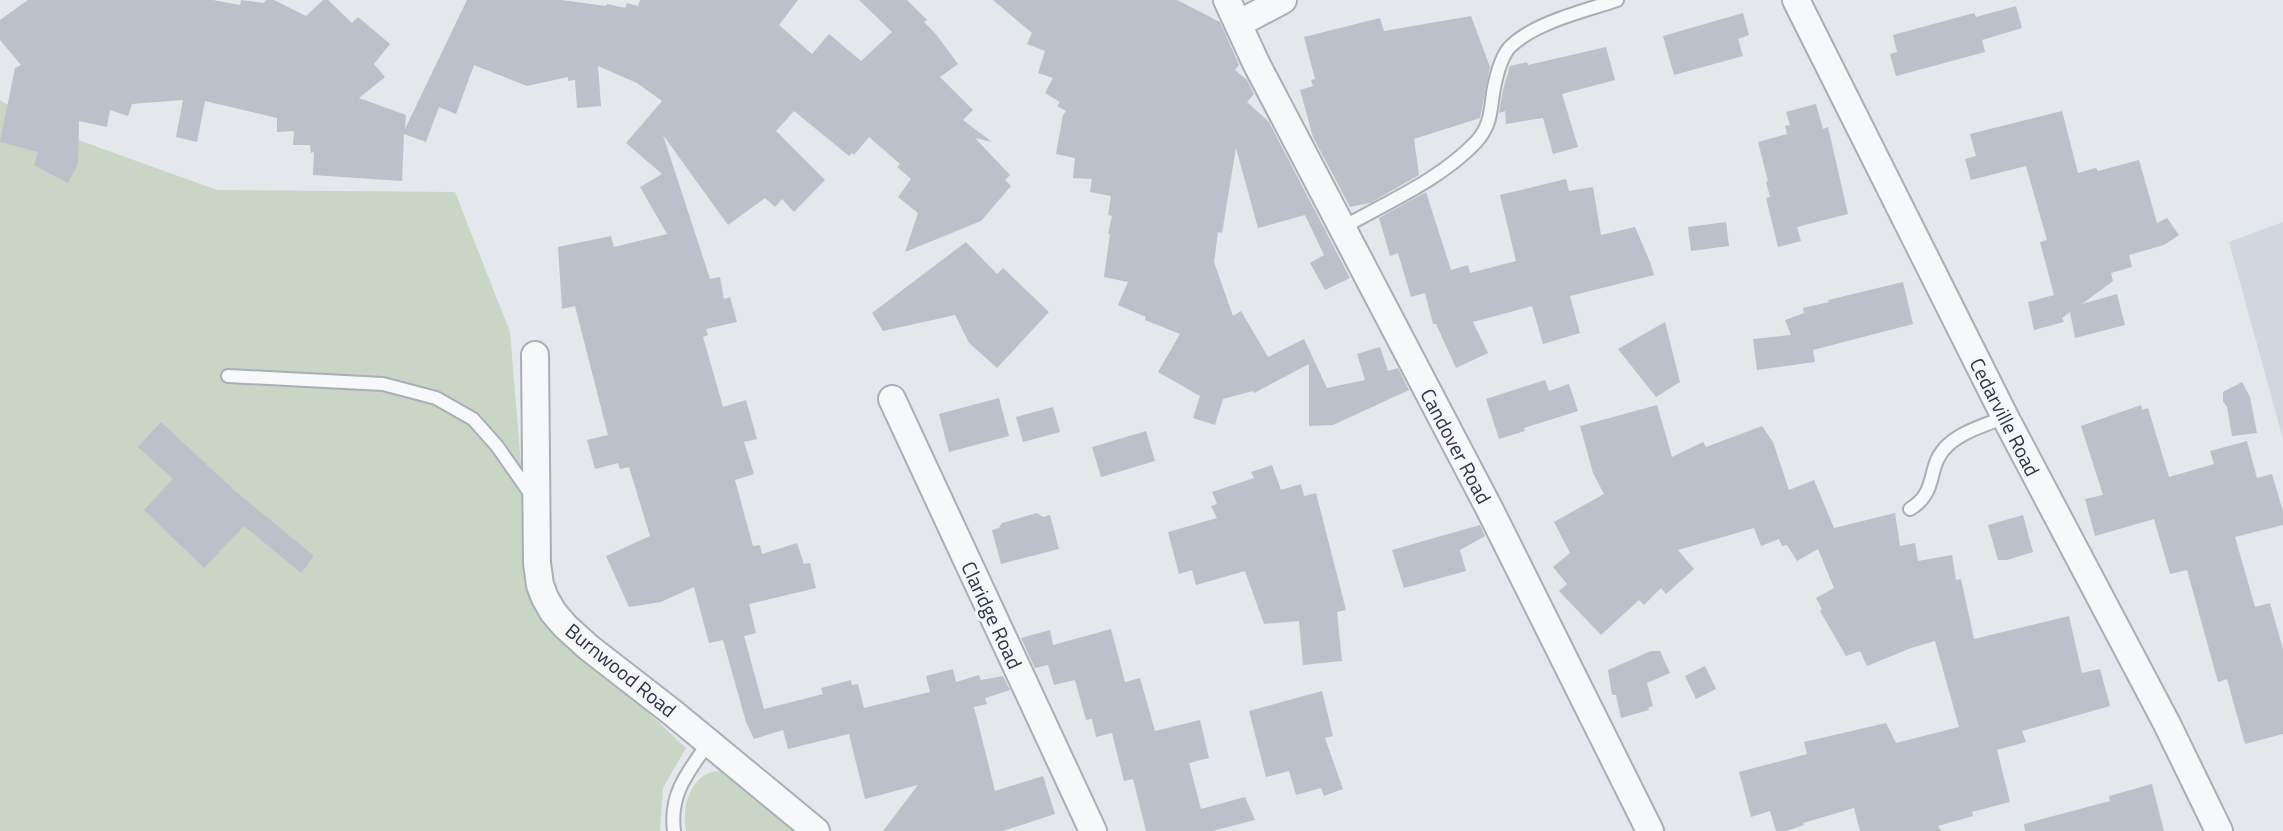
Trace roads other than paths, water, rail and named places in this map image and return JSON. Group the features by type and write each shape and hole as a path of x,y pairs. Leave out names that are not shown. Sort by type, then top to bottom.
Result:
{"street":[{"path":"1232,12 1283,0"},
{"name":"Cedarville Road","path":"1796,0 2005,417 2167,724 2219,831"},
{"name":"Candover Road","path":"1232,12 1490,510 1650,831"},
{"name":"Burnwood Road","path":"535,355 537,563 540,585 553,612 588,647 816,831"},
{"name":"Claridge Road","path":"892,399 1093,831"}],"lane":[{"path":"1342,228 1428,179 1478,140 1491,118 1495,80 1508,47 1535,30 1617,0"},
{"path":"228,376 383,384 436,398 473,419 497,446 538,505"},
{"path":"1910,509 1928,493 1938,458 1947,446 1965,434 2005,417"},
{"path":"674,831 673,802 709,742"}]}
